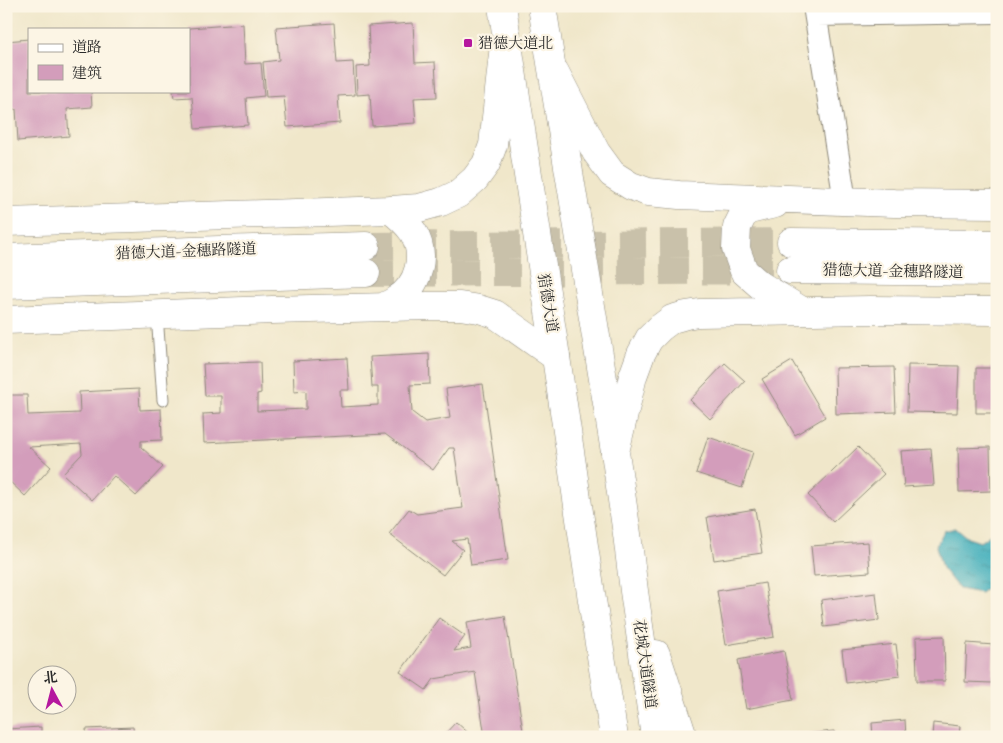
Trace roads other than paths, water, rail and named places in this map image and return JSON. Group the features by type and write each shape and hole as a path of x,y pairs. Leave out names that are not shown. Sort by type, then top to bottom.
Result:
{"main road":[{"path":"6,222 391,210 419,208 442,202 458,194 475,179 486,164 493,144 506,33 498,6"},
{"name":"猎德大道","path":"502,6 592,600"},
{"path":"542,6 627,534 634,591 683,737"},
{"path":"550,63 596,152 612,174 631,186 648,192 679,195 845,201 997,204"},
{"path":"796,199 745,211 737,227 736,249 744,271 760,285 802,311"},
{"path":"383,307 398,299 408,290 416,279 420,263 420,250 413,233 403,219 391,210"},
{"name":"猎德大道-金穗路隧道","path":"791,242 997,244"},
{"name":"猎德大道-金穗路隧道","path":"6,258 366,246"},
{"name":"猎德大道-金穗路隧道","path":"790,270 997,272"},
{"name":"猎德大道-金穗路隧道","path":"6,285 366,273"},
{"path":"6,320 460,306 495,314 556,356"},
{"path":"614,452 633,376 641,354 649,339 672,319 699,313 997,311"},
{"name":"花城大道隧道","path":"634,591 656,737"},
{"path":"592,600 597,737"},
{"path":"592,600 614,737"}],"street":[{"path":"845,201 815,11 997,12"}],"lane":[{"path":"157,314 163,400"}],"water":[{"path":"955,528 968,538 980,542 997,530 997,573 995,581 981,593 959,589 942,568 936,546 944,531"}],"tunnel":[{"path":"366,246 791,242"},
{"path":"366,273 790,270"}],"place":[{"name":"猎德大道北","path":"468,43"}]}
